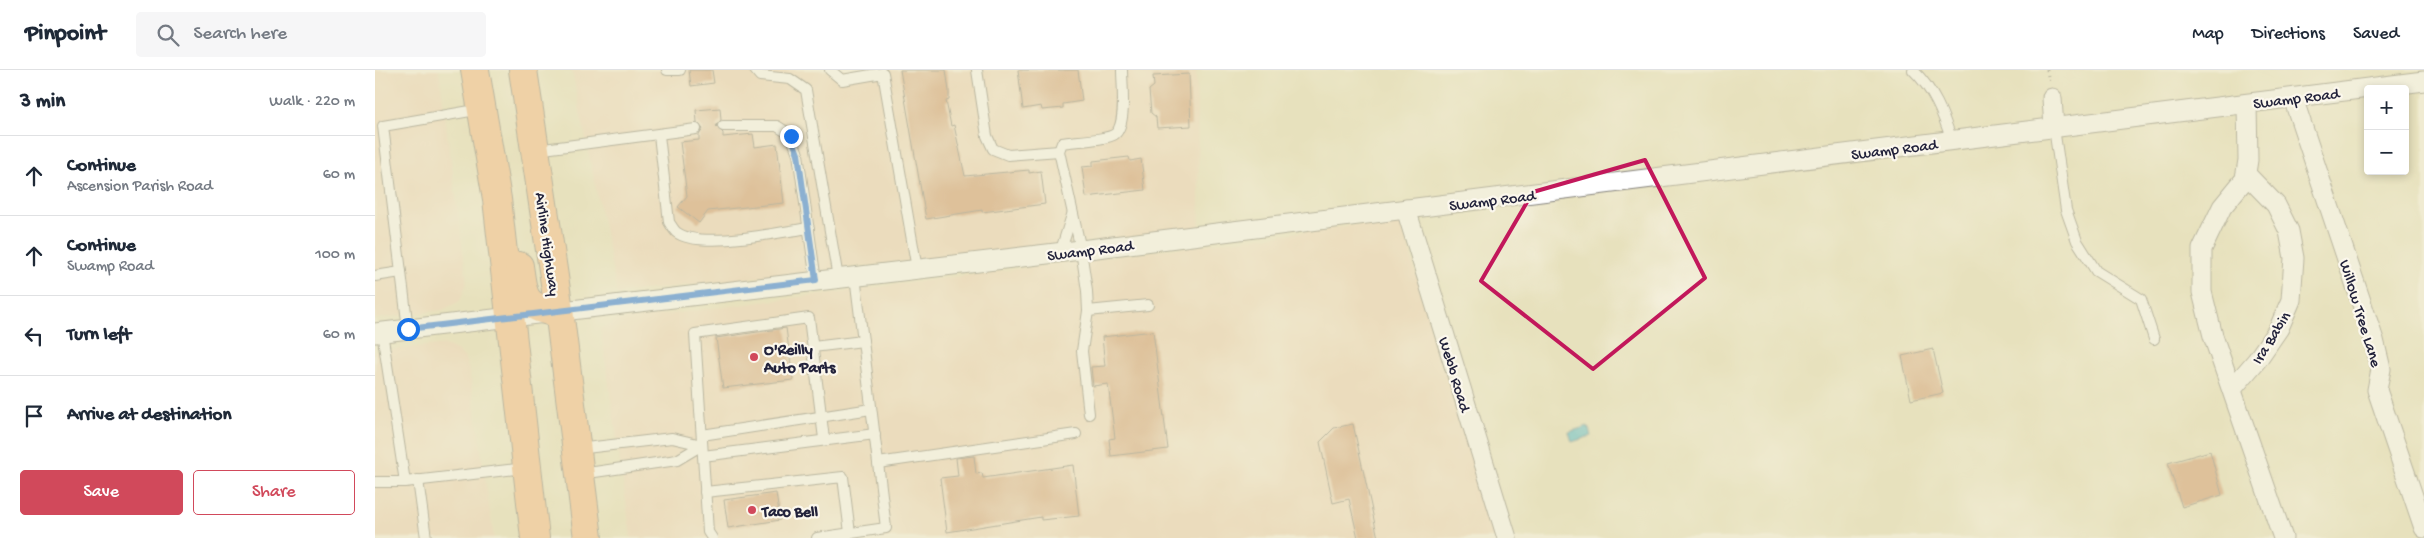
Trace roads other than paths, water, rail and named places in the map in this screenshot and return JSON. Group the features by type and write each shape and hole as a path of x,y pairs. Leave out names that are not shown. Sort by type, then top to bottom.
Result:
{"highway":[{"path":"475,70 523,293 531,305 554,311"},
{"name":"Airline Highway","path":"523,70 553,270 554,311 588,538"},
{"path":"504,205 524,262 530,270 539,273 553,270"},
{"path":"504,205 510,317 525,468 535,538"}],"street":[{"name":"Swamp Road","path":"379,333 816,280 1060,253 2424,83"},
{"path":"2052,98 2054,128"},
{"name":"Willow Tree Lane","path":"2293,98 2374,340 2381,369 2377,390 2424,528"},
{"path":"2247,104 2248,160 2245,179 2222,208 2202,249 2202,292 2213,336 2283,538"},
{"name":"Ira Babin","path":"2232,389 2257,360 2279,328 2291,300 2294,267 2289,231 2276,204 2246,174"},
{"name":"Webb Road","path":"1406,209 1507,538"}],"lane":[{"path":"667,70 680,70"},
{"path":"755,70 760,76 790,80 805,90 863,341 886,528 817,538"},
{"path":"830,70 841,80 883,73 917,269"},
{"path":"977,70 987,136 993,149 1008,155 1059,151"},
{"path":"1089,414 1082,351 1088,311 1081,250 1059,151 1062,143 1114,135 1120,128 1123,104 1122,70"},
{"path":"1913,70 1929,88 1941,110 1952,141"},
{"path":"408,329 379,126 483,109"},
{"path":"723,126 777,126 791,136 798,154 816,280"},
{"path":"2054,128 2066,210 2077,241 2096,271 2141,299 2154,338"},
{"path":"535,150 696,129"},
{"path":"659,135 669,222 677,232 695,239 721,241 809,228"},
{"path":"1060,253 1072,214"},
{"path":"375,276 401,272"},
{"path":"1088,311 1148,305"},
{"path":"711,538 708,532 695,334 809,318 824,439"},
{"path":"379,333 405,482"},
{"path":"813,347 863,341"},
{"path":"577,462 672,438 702,440 871,409"},
{"path":"703,456 824,439 875,434"},
{"path":"878,462 1075,434"},
{"path":"577,462 677,460 702,440"},
{"path":"375,482 405,482 525,468"},
{"path":"705,492 843,477 850,533"},
{"path":"418,480 426,538"}],"water":[{"path":"1588,426 1591,436 1572,442 1569,432"}],"place":[{"name":"O'Reilly Auto Parts","path":"754,357"},
{"name":"Taco Bell","path":"752,510"}]}
